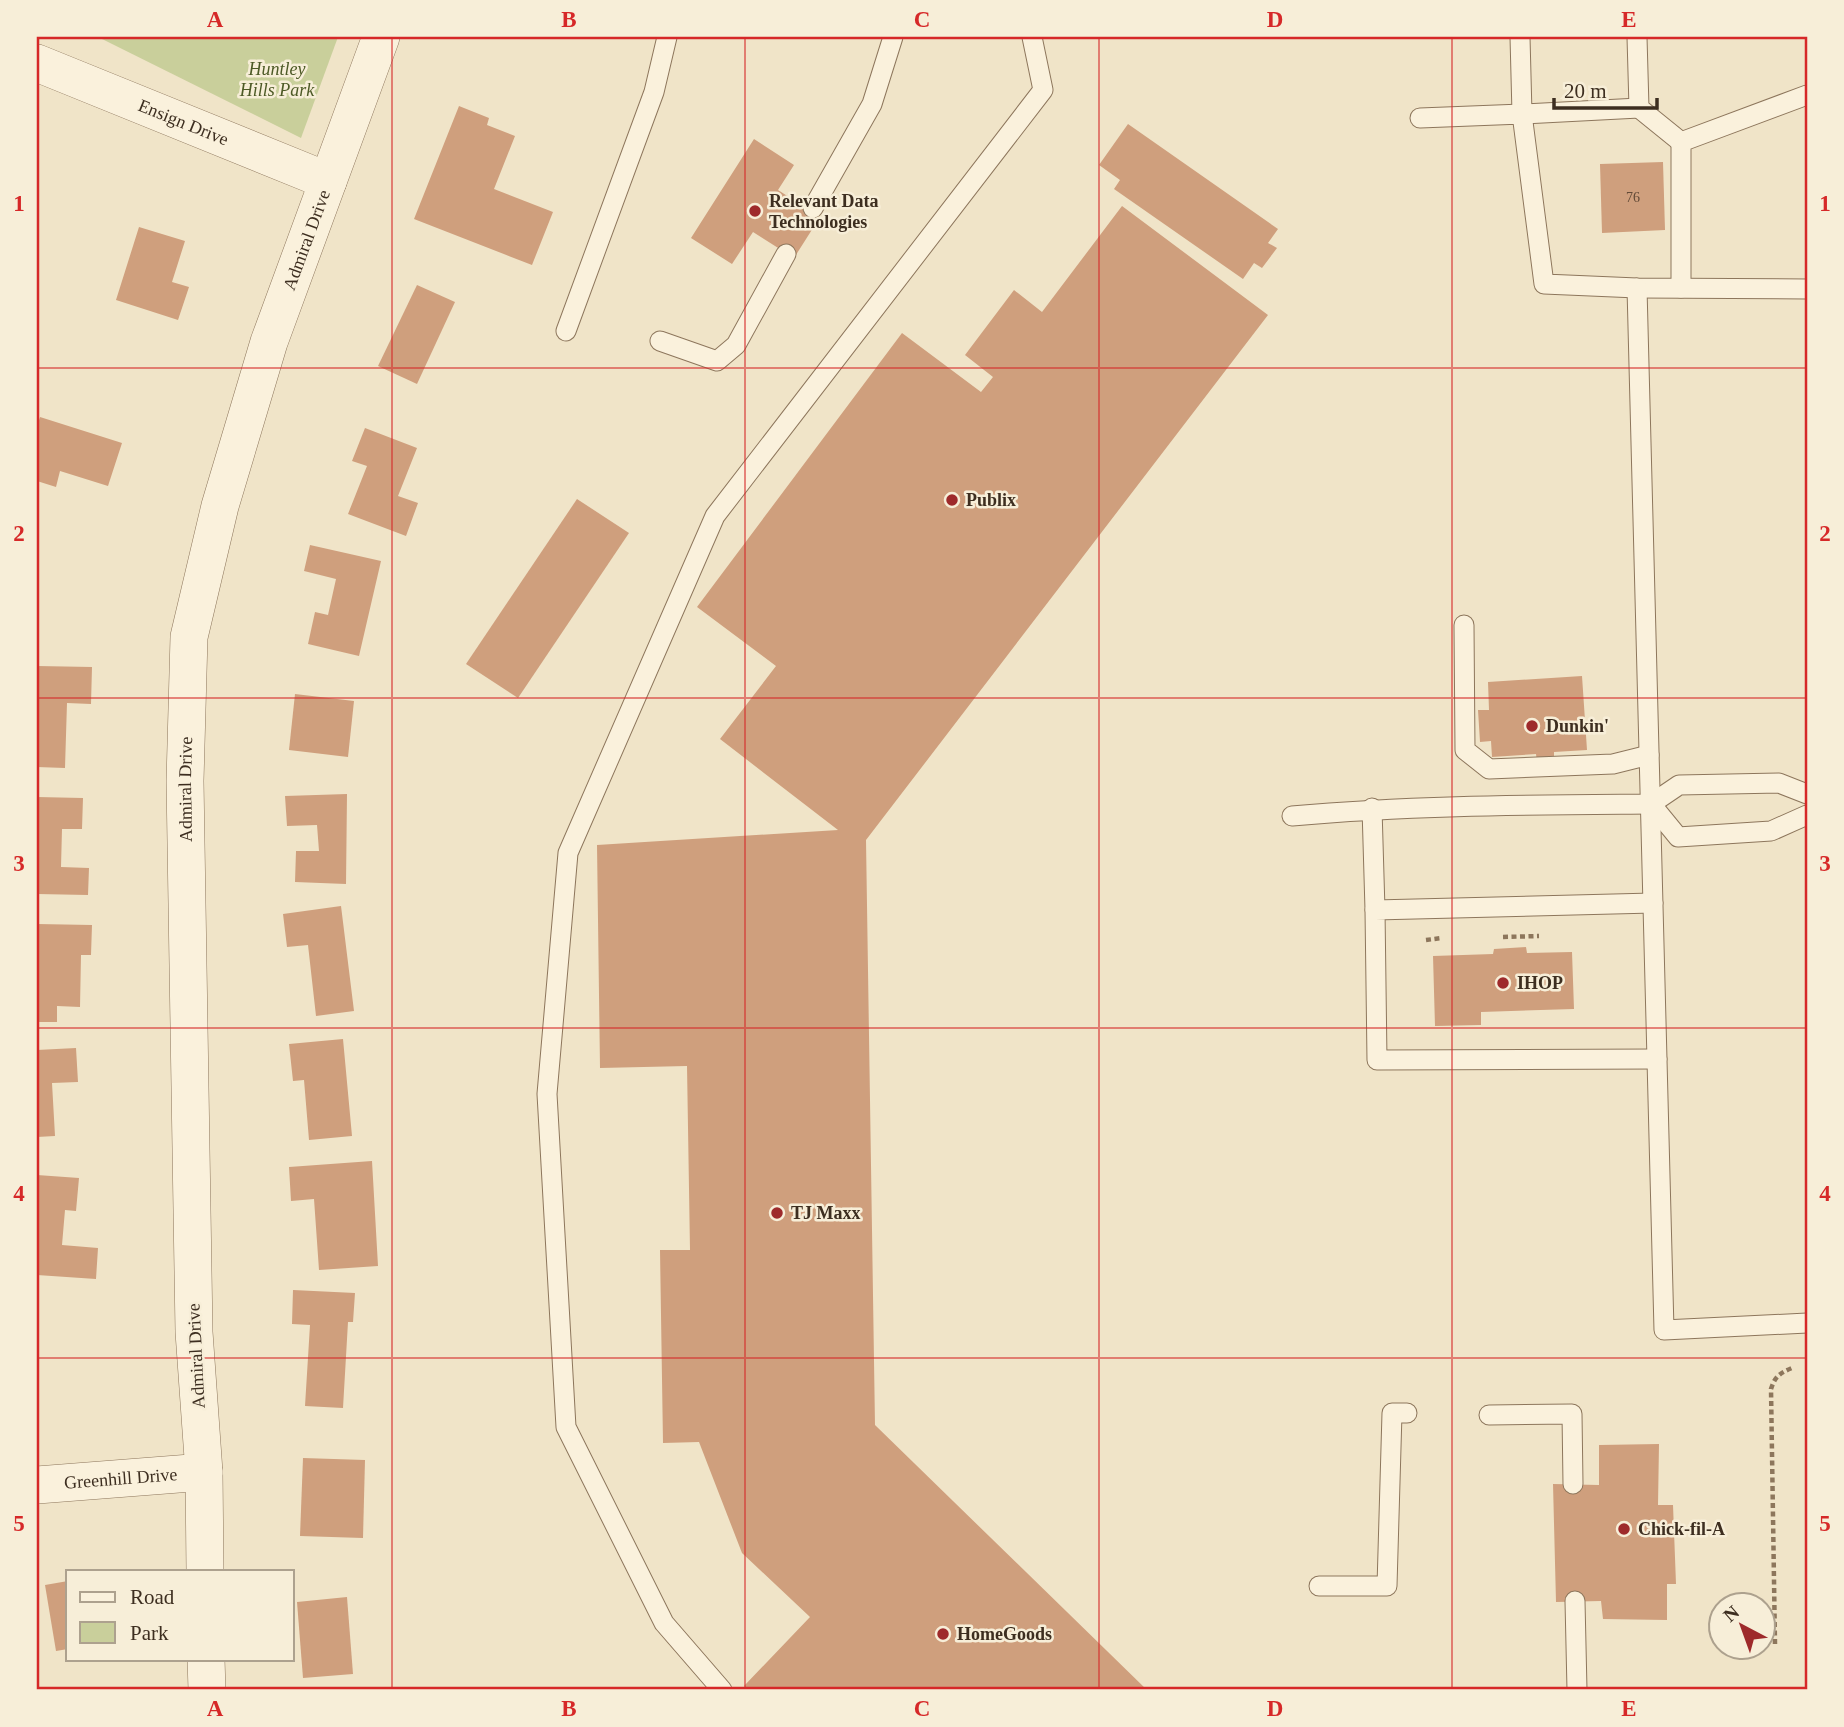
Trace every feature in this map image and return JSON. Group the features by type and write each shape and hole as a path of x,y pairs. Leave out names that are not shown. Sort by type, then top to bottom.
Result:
{"street":[{"name":"Admiral Drive","path":"205,1570 204,1472 193,1304 185,781 189,637 220,506 269,342 381,37"},
{"name":"Ensign Drive","path":"37,63 328,181"},
{"name":"Greenhill Drive","path":"37,1485 204,1472"},
{"path":"206,1660 207,1690"}],"lane":[{"path":"566,331 654,92 667,37"},
{"path":"813,208 872,104 893,37"},
{"path":"722,1690 664,1623 565,1427 547,1094 568,853 715,516 1043,90 1032,37"},
{"path":"1520,37 1522,114 1544,284 1637,288 1807,289"},
{"path":"1637,37 1639,108"},
{"path":"1681,142 1807,95"},
{"path":"1420,118 1639,108 1681,142"},
{"path":"1681,142 1681,288"},
{"path":"660,341 717,361 736,345 786,254"},
{"path":"1637,288 1664,1331 1807,1323"},
{"path":"1464,625 1465,750 1489,769 1613,764 1649,755"},
{"path":"1292,816 1372,808 1651,804 1679,785 1779,783 1807,794"},
{"path":"1651,804 1678,837 1771,831 1807,815"},
{"path":"1372,808 1377,1060 1657,1059"},
{"path":"1375,910 1653,903"},
{"path":"1319,1586 1387,1586 1392,1413 1407,1413"},
{"path":"1489,1415 1572,1414 1573,1484"},
{"path":"1575,1601 1577,1690"}],"path":[{"path":"1774,1590 1771,1389 1773,1380 1780,1373 1792,1368"}],"green space":[{"name":"Huntley Hills Park","path":"98,37 338,37 301,138"}],"building":[{"path":"459,106 489,118 487,125 515,136 494,189 553,212 532,265 414,219"},
{"path":"1128,124 1278,229 1268,243 1277,248 1262,268 1254,263 1243,279 1114,189 1120,180 1099,165"},
{"path":"754,139 794,165 778,190 820,217 794,258 753,232 732,264 691,238"},
{"path":"1663,162 1665,230 1602,233 1600,164"},
{"path":"1122,206 1268,315 866,840 875,1425 1147,1690 748,1690 744,1686 810,1617 742,1553 699,1442 663,1443 660,1250 690,1250 687,1066 600,1068 597,845 838,830 720,739 776,666 697,607 902,333 981,392 993,377 965,355 1014,290 1042,312"},
{"path":"139,227 185,241 172,282 189,287 178,320 116,300"},
{"path":"417,285 455,302 417,384 378,366"},
{"path":"40,417 122,443 108,486 60,471 56,487 37,481 37,427"},
{"path":"365,428 417,448 398,496 418,503 406,536 348,514 367,466 352,461"},
{"path":"577,499 629,533 518,698 466,664"},
{"path":"310,545 381,561 359,656 308,644 315,612 328,615 336,579 304,571"},
{"path":"37,666 92,667 91,704 67,703 65,768 37,767"},
{"name":"Dunkin'","path":"1582,676 1587,750 1554,752 1554,761 1537,762 1536,754 1492,757 1491,741 1480,742 1478,710 1489,710 1488,682"},
{"path":"295,694 354,701 348,757 289,750"},
{"path":"347,794 346,884 295,882 296,851 319,851 317,825 287,826 285,796"},
{"path":"37,797 83,798 82,829 62,829 61,867 89,868 88,895 37,894"},
{"path":"341,906 354,1011 316,1016 308,945 287,947 283,914"},
{"path":"37,924 92,925 91,955 81,955 80,1007 57,1006 57,1022 37,1022"},
{"name":"IHOP","path":"1526,947 1527,953 1572,952 1574,1009 1481,1012 1481,1025 1435,1026 1433,956 1493,954 1494,949"},
{"path":"343,1039 352,1136 309,1140 304,1080 293,1081 289,1044"},
{"path":"76,1048 78,1082 52,1083 55,1136 37,1137 37,1050"},
{"path":"372,1161 378,1266 319,1270 314,1199 291,1201 289,1167"},
{"path":"37,1175 79,1178 76,1211 65,1210 62,1245 98,1248 96,1279 37,1275"},
{"path":"293,1290 355,1293 353,1322 348,1322 343,1408 305,1406 310,1325 292,1324"},
{"path":"1659,1444 1658,1505 1673,1505 1676,1584 1667,1584 1667,1620 1603,1619 1601,1601 1556,1602 1553,1484 1599,1485 1599,1445"},
{"path":"303,1458 365,1460 363,1538 300,1536"},
{"path":"66,1581 66,1649 56,1651 45,1585"},
{"path":"347,1597 353,1674 303,1678 297,1602"}],"place":[{"name":"Relevant Data Technologies","path":"755,211"},
{"name":"Publix","path":"952,500"},
{"name":"Dunkin'","path":"1532,726"},
{"name":"IHOP","path":"1503,983"},
{"name":"TJ Maxx","path":"777,1213"},
{"name":"Chick-fil-A","path":"1624,1529"},
{"name":"HomeGoods","path":"943,1634"}]}
